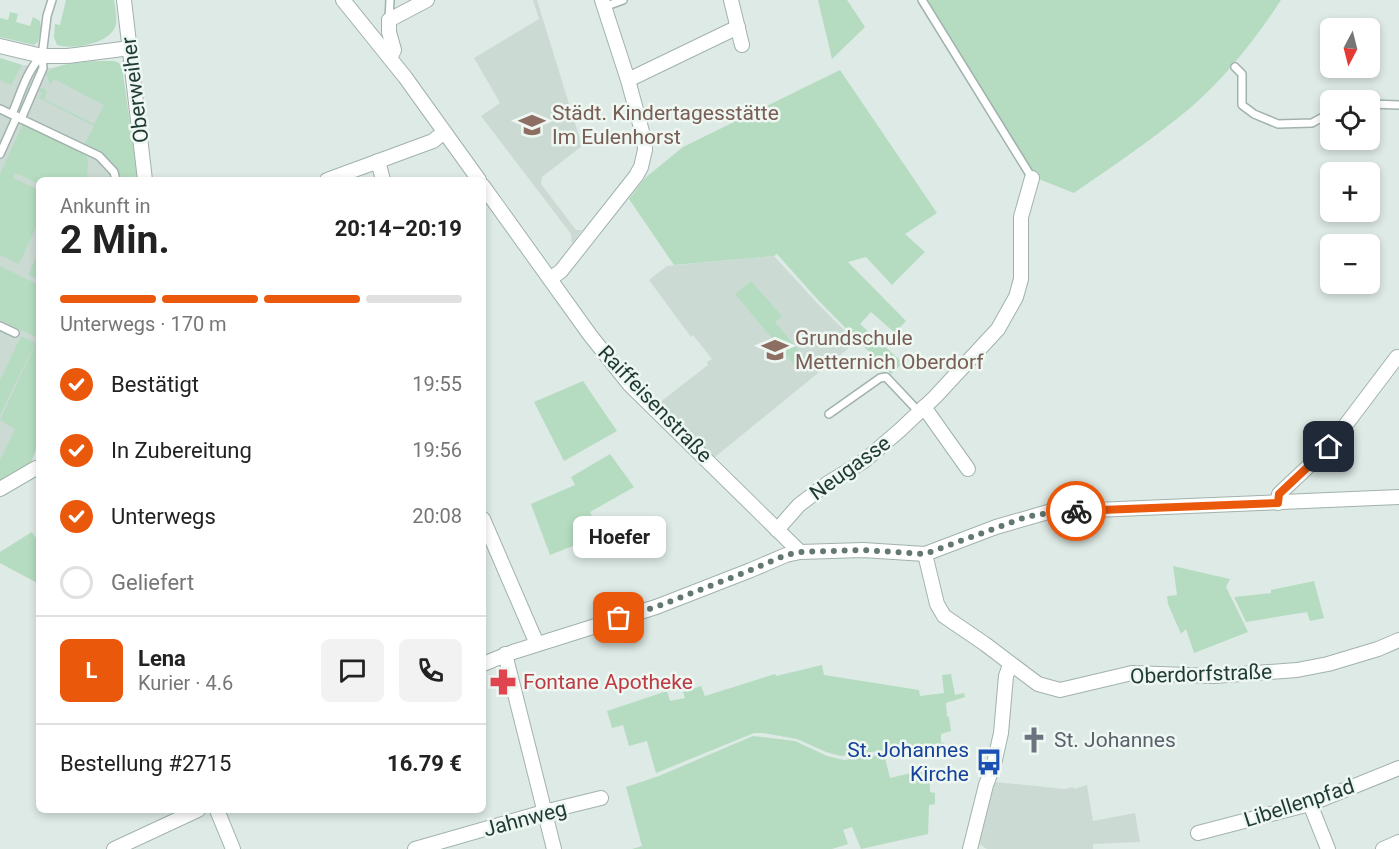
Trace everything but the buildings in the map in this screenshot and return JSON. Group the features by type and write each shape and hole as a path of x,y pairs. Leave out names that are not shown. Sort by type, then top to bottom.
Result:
{"street":[{"name":"Oberweiher","path":"124,0 145,177"},
{"path":"343,0 390,58 477,177"},
{"path":"390,58 394,50 389,32 389,20 427,0"},
{"path":"730,0 742,45"},
{"path":"549,279 561,271 641,166 645,150 628,80 603,4"},
{"path":"628,80 738,27"},
{"path":"0,46 42,56 68,56 130,48"},
{"path":"335,177 433,141 444,132"},
{"path":"378,161 382,177"},
{"name":"Neugasse","path":"777,530 799,505 864,460 921,410 998,329 1016,297 1021,279 1021,217 1032,178"},
{"name":"Raiffeisenstraße","path":"486,190 590,335 629,384 800,552"},
{"path":"1278,503 1279,494 1329,447 1397,357"},
{"path":"921,410 968,469"},
{"path":"0,489 36,468"},
{"path":"486,663 505,654 656,607 786,555 800,552 863,550 925,554 996,527 1048,513 1399,497"},
{"path":"486,526 537,644"},
{"name":"Oberdorfstraße","path":"925,554 937,604 944,616 1038,684 1060,690 1132,673 1214,676 1297,670 1328,664 1378,649 1399,640"},
{"path":"505,654 554,849"},
{"path":"970,849 1001,733 1006,676 1010,665"},
{"name":"Libellenpfad","path":"1198,833 1310,804 1399,768"},
{"name":"Jahnweg","path":"415,849 601,798"},
{"path":"1310,804 1328,849"},
{"path":"114,849 192,813"},
{"path":"218,813 233,849"},
{"path":"1383,849 1399,842"}],"lane":[{"path":"0,154 43,68 42,56 47,16 52,0"},
{"path":"389,20 390,0"},
{"path":"603,4 622,0"},
{"path":"921,0 1032,178"},
{"path":"17,116 32,65 42,56"},
{"path":"1235,67 1242,74 1242,105 1254,114 1278,124 1312,123 1320,119"},
{"path":"1380,104 1399,105"},
{"path":"0,109 99,156 114,172 115,177"},
{"path":"0,326 15,333"},
{"path":"829,414 880,378 886,377 921,410"}],"shaded area":[{"name":"Städt. Kindertagesstätte Im Eulenhorst","path":"533,0 537,0 582,146 542,177 541,184 576,230 582,230 572,244 571,234 481,116 500,103 474,58 539,19"},
{"path":"0,58 22,65 51,68 93,61 114,61 122,68 138,177 36,177 36,449 30,465 0,483"},
{"name":"Grundschule Metternich Oberdorf","path":"774,256 856,342 715,457 659,403 708,365 707,362 712,359 693,335 691,337 649,280 667,266"},
{"path":"995,782 1065,789 1087,785 1093,821 1135,813 1140,842 1093,844 1093,849 987,849 979,844"}],"green space":[{"path":"66,0 114,0 116,24 113,31 100,41 91,44 72,47 57,45 54,37 55,24 60,25"},
{"path":"818,0 847,0 865,27 832,59"},
{"path":"926,0 1281,0 1261,30 1215,85 1161,131 1074,193 1036,178"},
{"path":"10,12 18,14 16,22 30,26 33,17 40,21 38,42 34,45 0,37 0,18 8,20"},
{"path":"0,58 22,65 11,85 0,80"},
{"path":"114,61 122,68 138,177 117,177 110,163 84,145 94,126 39,98 42,93 37,90 43,88 47,91 44,99 94,124 104,105 54,79 50,85 46,74 58,66"},
{"path":"840,70 937,213 905,234 925,252 892,285 866,257 848,262 906,321 895,333 871,312 860,324 903,363 891,374 819,301 777,254 674,265 629,199 645,178 683,147"},
{"path":"23,124 86,153 88,162 87,177 36,177 36,183 15,173 13,178 36,189 36,227 19,264 0,255 0,174"},
{"path":"36,257 36,279 28,275"},
{"path":"0,266 36,284 36,337 0,320"},
{"path":"751,281 782,316 775,322 806,359 796,367 735,294"},
{"path":"21,336 35,343 0,415 0,380"},
{"path":"36,342 36,449 30,465 0,483 0,460 15,429 0,420"},
{"path":"583,381 617,431 564,461 534,402"},
{"path":"610,454 634,487 590,512 601,535 550,555 531,504 575,485 571,477"},
{"path":"32,532 36,539 36,582 0,563 0,552"},
{"path":"1173,566 1230,579 1226,587 1248,632 1194,653 1186,629 1181,634 1168,604 1167,596 1177,595"},
{"path":"1314,581 1324,618 1310,621 1307,612 1246,622 1234,597 1271,593 1271,590"},
{"path":"822,665 824,675 919,690 920,696 944,693 942,675 951,674 955,695 964,693 965,697 946,703 951,731 941,734 941,742 944,743 943,753 926,745 841,756 797,739 754,733 656,773 647,741 629,746 623,725 612,728 607,711 667,691 670,701 685,698 683,692 701,686 705,696 775,674 776,676"},
{"path":"753,736 795,741 827,756 844,760 884,754 890,778 929,771 930,792 935,793 935,804 929,805 928,834 861,849 852,827 843,830 848,844 832,849 632,849 642,846 626,787 659,776"}],"way so far":[{"path":"619,618 656,607 786,555 800,552 863,550 925,554 1026,517 1076,511"}],"place":[{"name":"Städt. Kindertagesstätte Im Eulenhorst","path":"532,125"},
{"name":"Grundschule Metternich Oberdorf","path":"775,350"},
{"name":"Hoefer","path":"619,618"},
{"name":"Fontane Apotheke","path":"503,682"},
{"name":"St. Johannes","path":"1034,740"},
{"name":"St. Johannes Kirche","path":"989,762"}],"route":[{"path":"1076,511 1278,503 1279,494 1329,447"}]}
